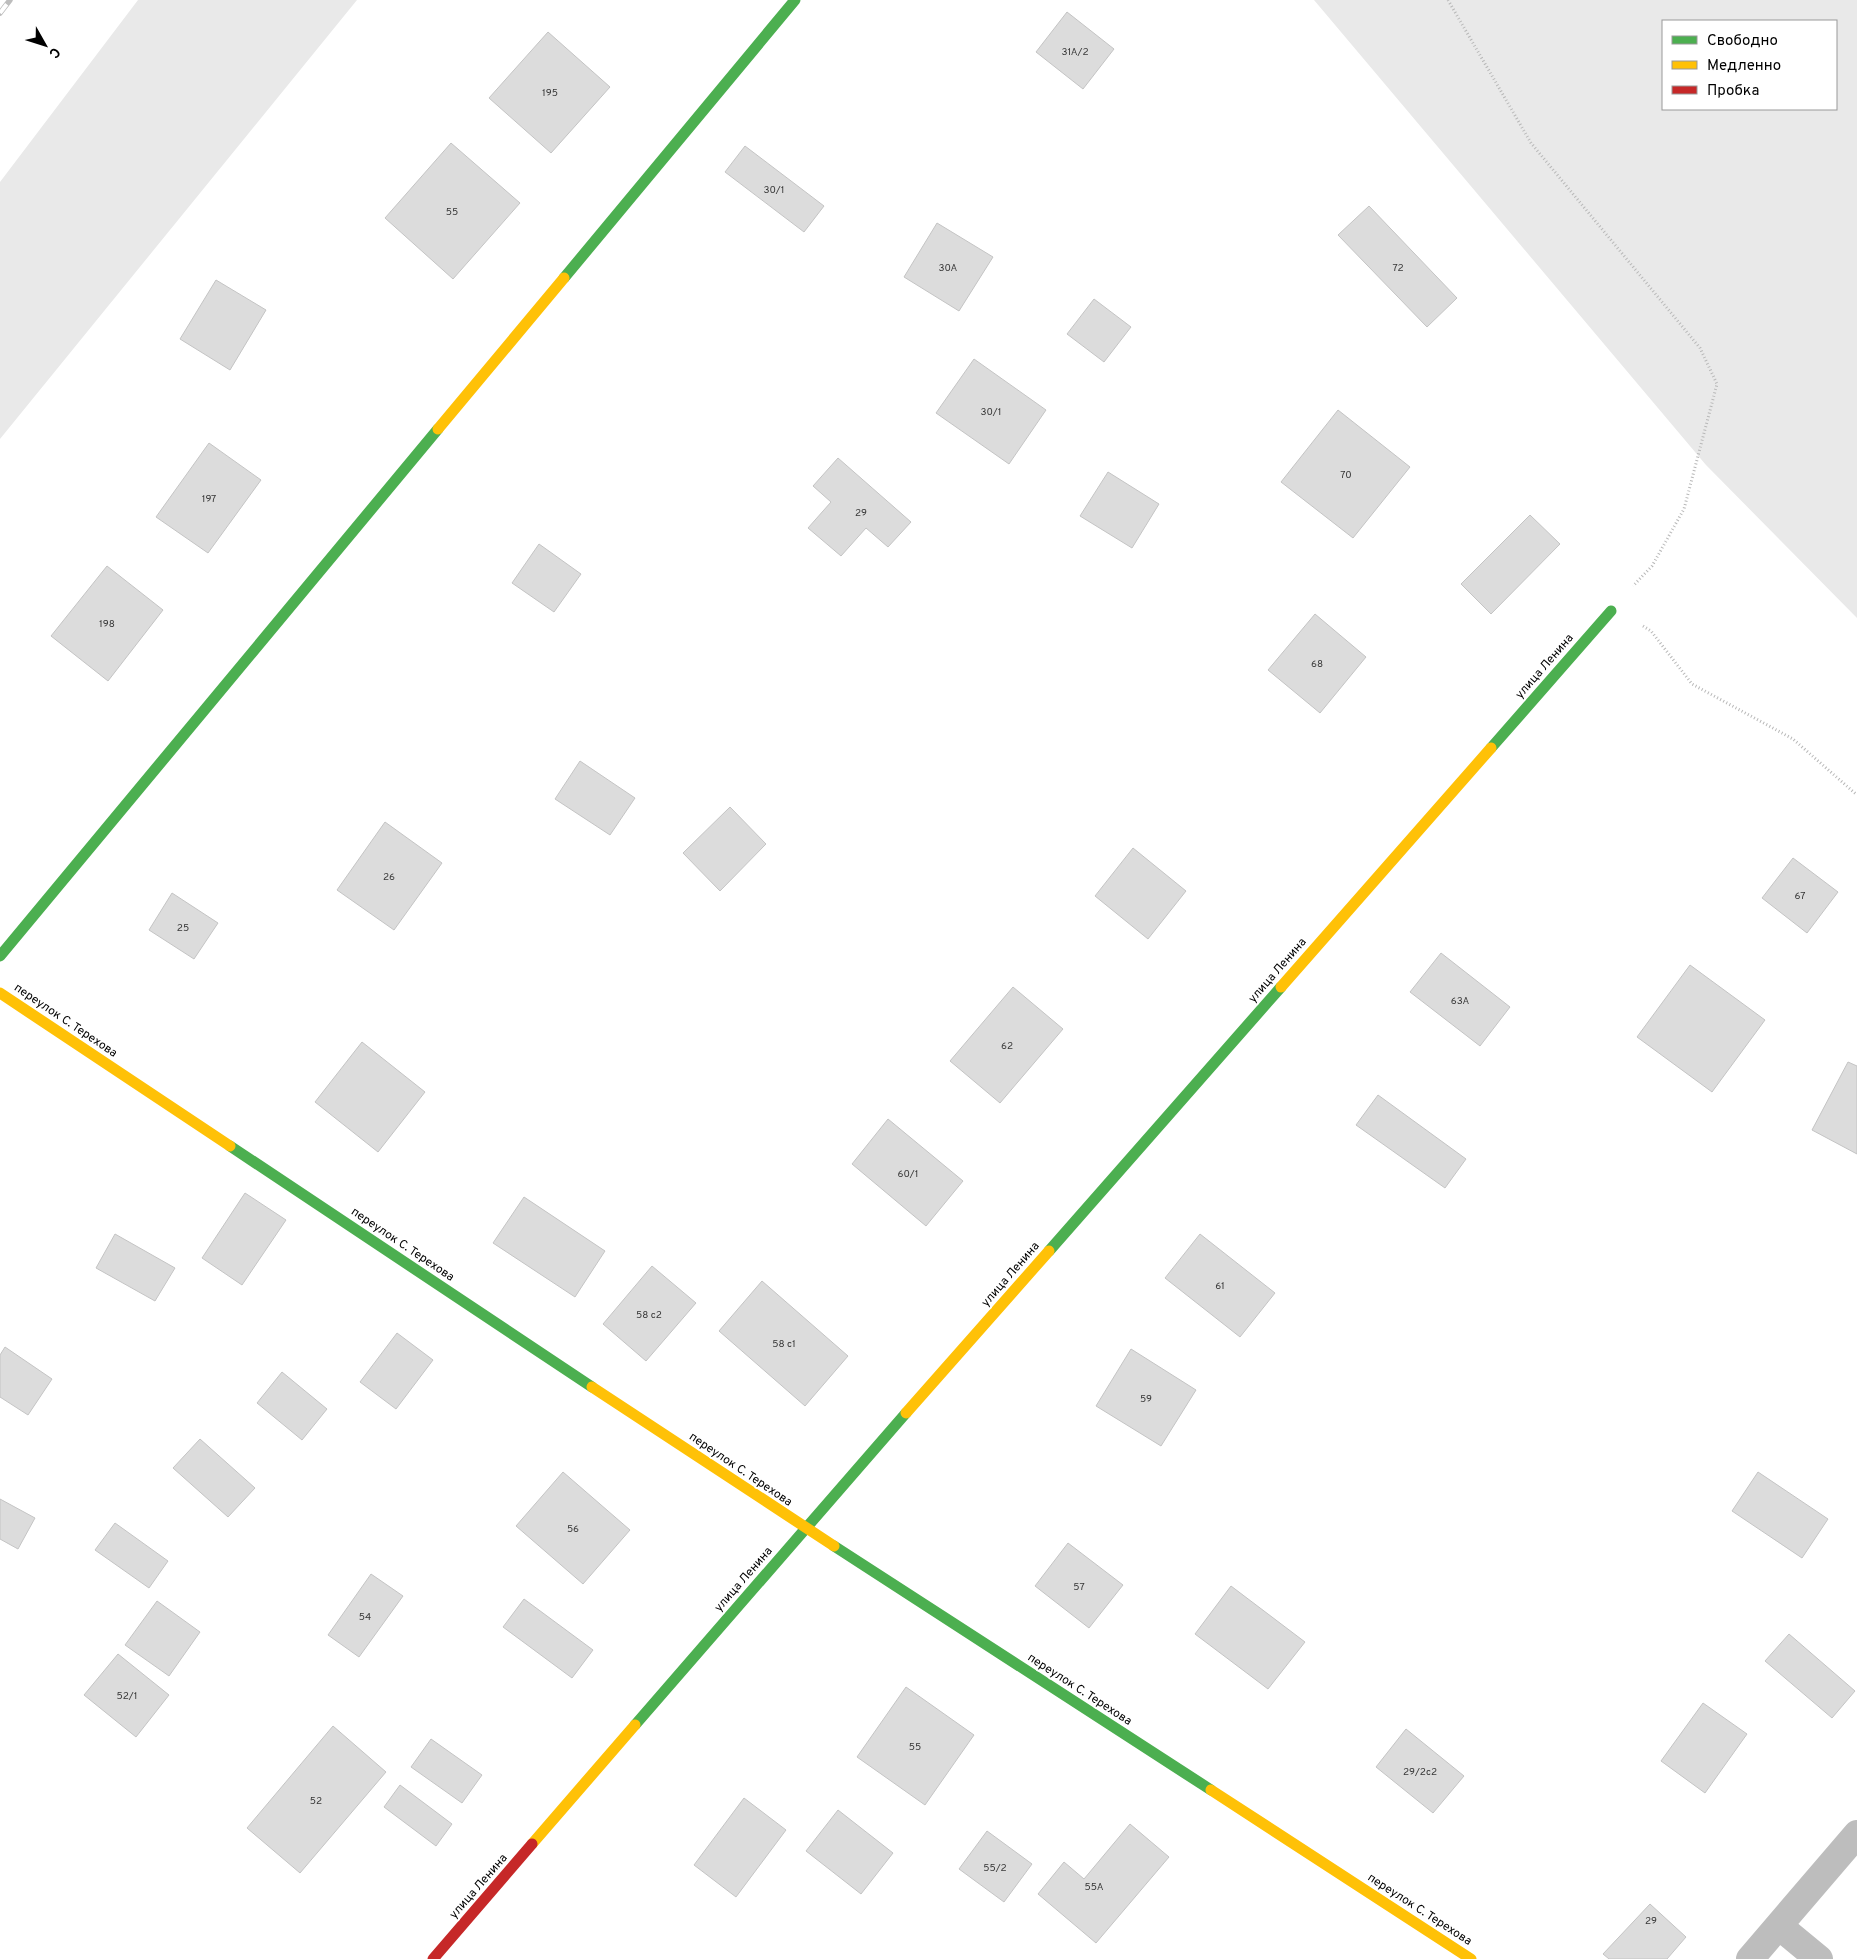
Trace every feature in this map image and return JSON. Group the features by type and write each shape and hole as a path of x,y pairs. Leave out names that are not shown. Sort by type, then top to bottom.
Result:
{"street":[{"path":"0,956 795,0"},
{"name":"улица Ленина","path":"433,1959 805,1528 1611,611"},
{"name":"переулок С. Терехова","path":"0,993 805,1528 1471,1959"},
{"path":"1750,1959 1857,1834"},
{"path":"1778,1926 1819,1959"}],"path":[{"path":"1448,0 1532,142 1700,348 1717,384 1684,509 1652,566 1611,611 1651,631 1692,684 1793,739 1857,795"}],"shaded area":[{"path":"138,0 357,0 0,439 0,182"},
{"path":"1314,0 1857,0 1857,618 1706,465"}],"building":[{"path":"1067,12 1114,49 1083,89 1036,52"},
{"path":"548,32 610,87 551,153 489,98"},
{"path":"451,143 520,203 453,279 385,218"},
{"path":"745,146 824,206 804,232 725,172"},
{"path":"1369,206 1457,298 1427,327 1338,235"},
{"path":"937,223 993,257 959,311 904,277"},
{"path":"216,280 266,310 230,370 180,339"},
{"path":"1094,299 1131,327 1104,362 1067,334"},
{"path":"974,359 1046,410 1009,464 936,413"},
{"path":"1338,410 1410,467 1353,538 1281,482"},
{"path":"209,443 261,480 208,553 156,517"},
{"path":"838,458 911,522 888,547 866,528 841,556 808,528 831,502 813,486"},
{"path":"1108,472 1159,504 1132,548 1080,516"},
{"path":"1530,515 1560,544 1491,614 1461,584"},
{"path":"539,544 581,574 554,612 512,583"},
{"path":"107,566 163,610 108,681 51,636"},
{"path":"1315,614 1366,657 1320,713 1268,670"},
{"path":"580,761 635,798 610,835 555,799"},
{"path":"730,807 766,844 720,891 683,853"},
{"path":"385,822 442,863 394,930 337,890"},
{"path":"1133,848 1186,891 1148,939 1095,896"},
{"path":"1793,858 1838,892 1807,933 1762,898"},
{"path":"172,893 218,923 194,959 149,930"},
{"path":"1441,953 1510,1007 1480,1046 1410,992"},
{"path":"1690,965 1765,1020 1712,1092 1637,1037"},
{"path":"1013,987 1063,1029 1000,1103 950,1061"},
{"path":"362,1042 425,1092 378,1152 315,1102"},
{"path":"1848,1062 1857,1066 1857,1154 1812,1130"},
{"path":"1378,1095 1466,1159 1445,1188 1356,1125"},
{"path":"888,1119 963,1181 926,1226 852,1164"},
{"path":"245,1193 286,1220 242,1285 202,1258"},
{"path":"524,1197 605,1251 575,1297 493,1243"},
{"path":"115,1234 175,1268 155,1301 96,1268"},
{"path":"1200,1234 1275,1293 1240,1337 1165,1278"},
{"path":"652,1266 696,1303 646,1361 603,1324"},
{"path":"762,1281 848,1356 805,1406 719,1331"},
{"path":"397,1333 433,1360 396,1409 360,1382"},
{"path":"5,1347 52,1379 28,1415 0,1397 0,1355"},
{"path":"1131,1349 1196,1390 1161,1446 1096,1406"},
{"path":"282,1372 327,1409 302,1440 257,1403"},
{"path":"200,1439 255,1488 228,1517 173,1468"},
{"path":"563,1472 630,1530 583,1584 516,1526"},
{"path":"1758,1472 1828,1519 1802,1558 1732,1511"},
{"path":"0,1499 35,1518 18,1549 0,1539"},
{"path":"115,1523 168,1561 149,1588 95,1550"},
{"path":"1068,1543 1123,1585 1089,1628 1035,1586"},
{"path":"371,1574 403,1596 359,1657 328,1635"},
{"path":"1231,1586 1305,1642 1268,1689 1195,1634"},
{"path":"524,1599 593,1650 572,1678 503,1627"},
{"path":"157,1601 200,1632 169,1676 125,1645"},
{"path":"1789,1634 1855,1691 1832,1718 1765,1661"},
{"path":"118,1654 169,1695 136,1737 84,1695"},
{"path":"906,1687 974,1735 925,1805 857,1757"},
{"path":"1703,1703 1747,1734 1705,1793 1661,1761"},
{"path":"333,1726 386,1772 300,1873 247,1828"},
{"path":"1406,1729 1464,1776 1433,1813 1376,1767"},
{"path":"431,1739 482,1775 462,1803 411,1767"},
{"path":"400,1785 452,1824 436,1846 384,1807"},
{"path":"744,1798 786,1830 736,1897 694,1865"},
{"path":"838,1810 893,1853 861,1894 806,1851"},
{"path":"1130,1824 1169,1857 1096,1943 1038,1894 1064,1862 1084,1879"},
{"path":"987,1831 1032,1864 1004,1902 959,1869"},
{"path":"1650,1904 1686,1937 1667,1959 1609,1959 1603,1954"}],"railway":[{"path":"0,13 10,0"}],"traffic: fast":[{"path":"564,278 795,0"},
{"path":"0,956 438,429"},
{"path":"1491,748 1611,611"},
{"path":"1049,1251 1281,987"},
{"path":"230,1146 592,1387"},
{"path":"635,1725 906,1413"},
{"path":"834,1546 1211,1790"}],"traffic: slow":[{"path":"438,429 564,278"},
{"path":"1281,987 1491,748"},
{"path":"0,993 230,1146"},
{"path":"906,1413 1049,1251"},
{"path":"592,1387 834,1546"},
{"path":"532,1844 635,1725"},
{"path":"1211,1790 1471,1959"}],"traffic: jam":[{"path":"433,1959 532,1844"}]}
